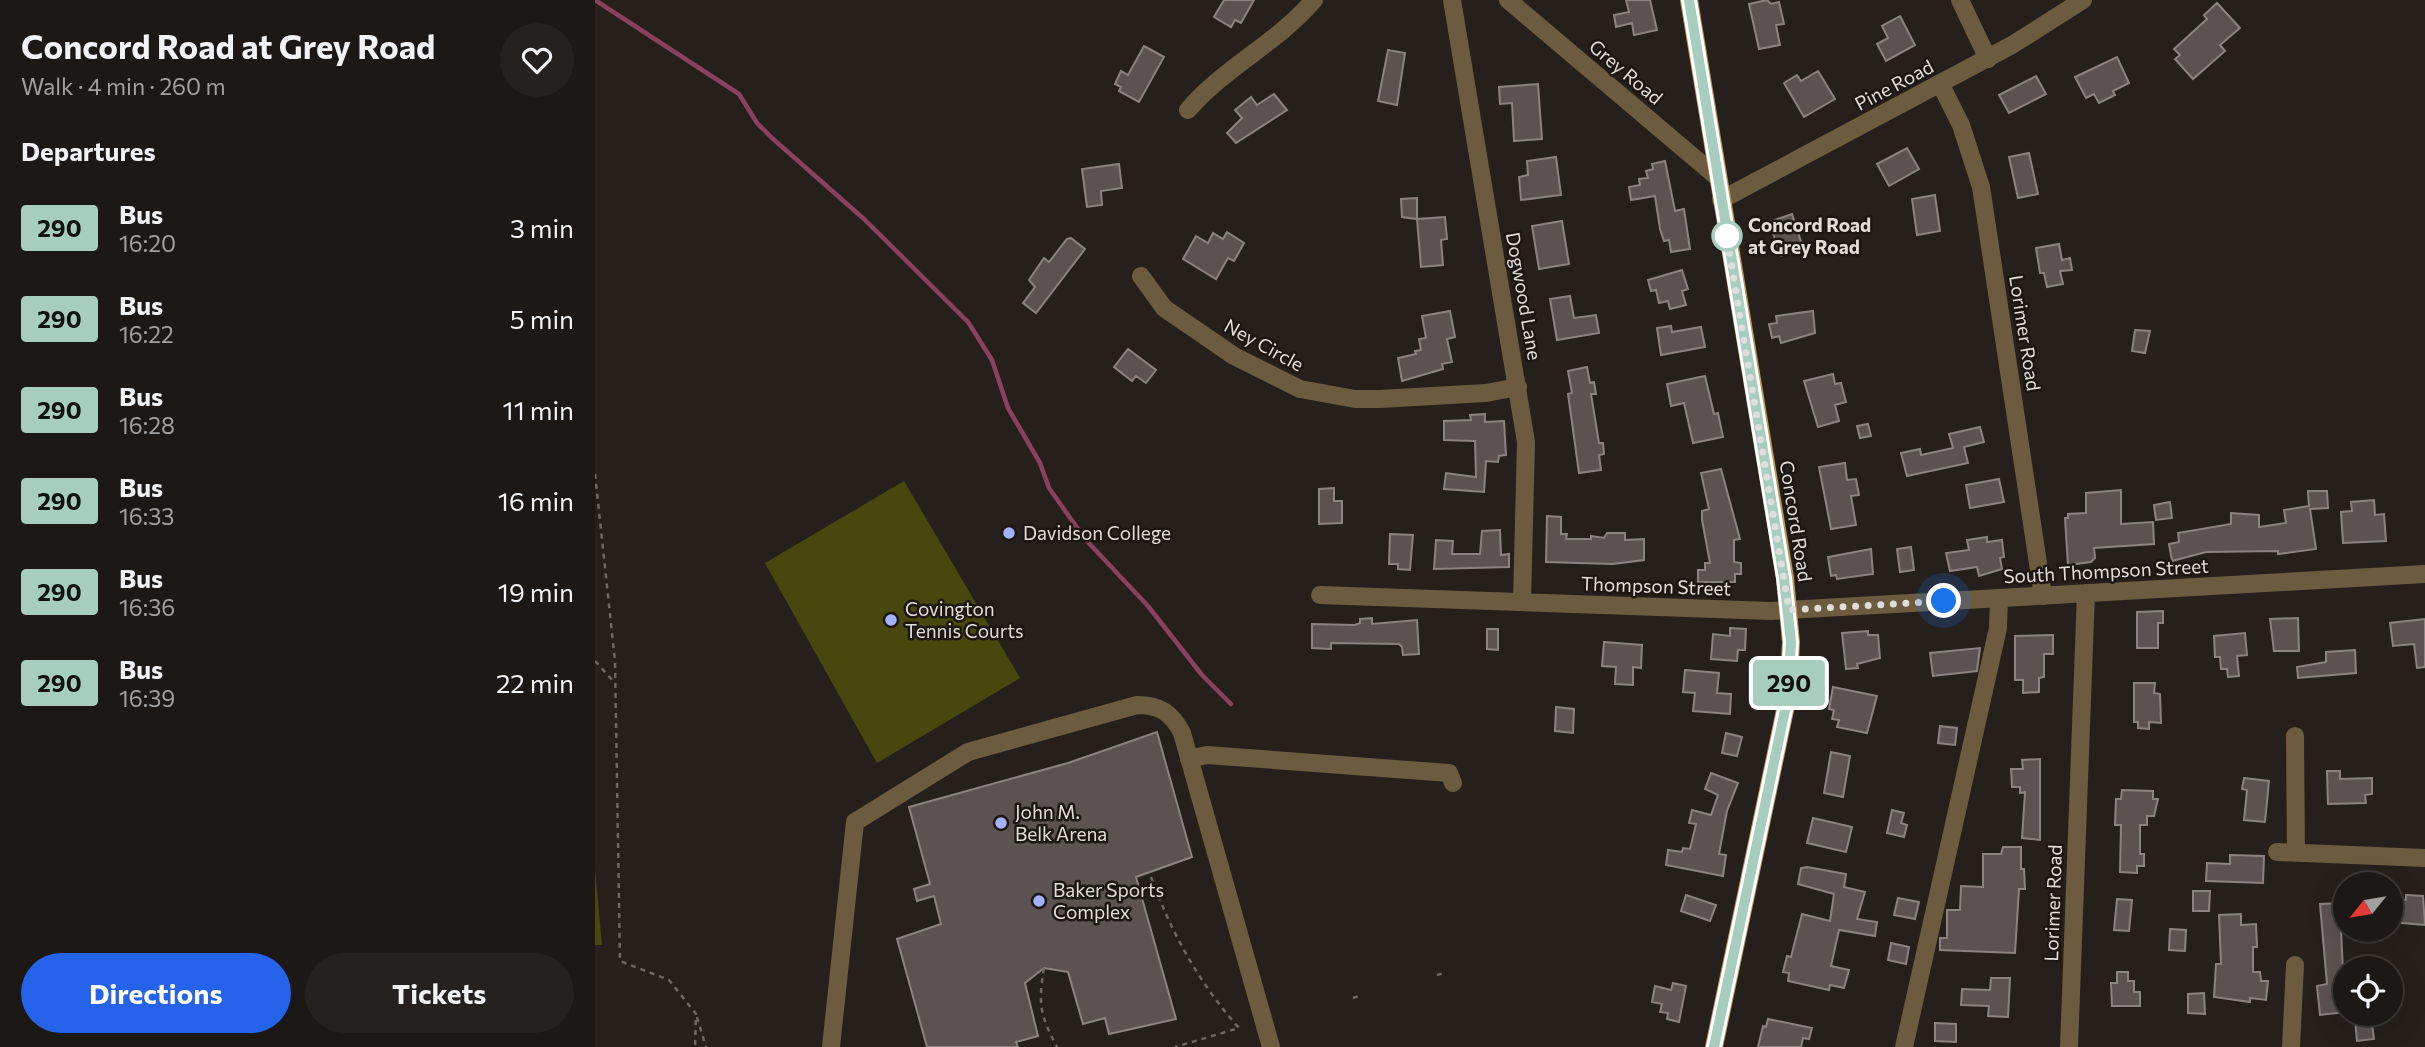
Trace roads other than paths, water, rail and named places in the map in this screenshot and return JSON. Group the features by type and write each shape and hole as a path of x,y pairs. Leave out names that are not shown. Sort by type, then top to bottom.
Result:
{"main road":[{"name":"Concord Road","path":"1689,0 1789,610 1791,642 1788,696 1714,1047"}],"street":[{"path":"1188,110 1206,89 1284,30 1314,0"},
{"name":"Dogwood Lane","path":"1452,0 1526,442 1522,602"},
{"name":"Grey Road","path":"1508,0 1717,177"},
{"path":"1960,0 1988,59"},
{"name":"Pine Road","path":"1721,200 1941,85 2083,0"},
{"name":"Lorimer Road","path":"1941,85 1961,125 1980,187 2043,596"},
{"name":"Ney Circle","path":"1141,276 1164,308 1234,356 1300,389 1355,399 1380,399 1486,393 1518,387"},
{"name":"South Thompson Street","path":"1789,610 2425,575"},
{"name":"Lorimer Road","path":"2069,1047 2087,593"},
{"name":"Thompson Street","path":"1320,595 1789,610"},
{"path":"1904,1047 1998,628 1999,598"},
{"path":"831,1047 852,829 862,814 968,752 1137,705 1160,708 1169,715 1182,733 1271,1047"},
{"path":"2295,736 2296,853"},
{"path":"1189,759 1207,755 1449,773 1453,783"},
{"path":"2277,852 2425,858"},
{"path":"2291,1047 2295,965"}],"waterway":[{"path":"595,0 739,94 757,123 772,138 864,219 968,322 992,360 1008,408 1040,463 1049,488 1085,539 1148,606 1202,675 1231,704"}],"place":[{"name":"Concord Road at Grey Road","path":"1727,236"},
{"name":"Davidson College","path":"1009,533"},
{"name":"Covington Tennis Courts","path":"891,620"},
{"name":"John M. Belk Arena","path":"1001,823"},
{"name":"Baker Sports Complex","path":"1039,901"}]}
